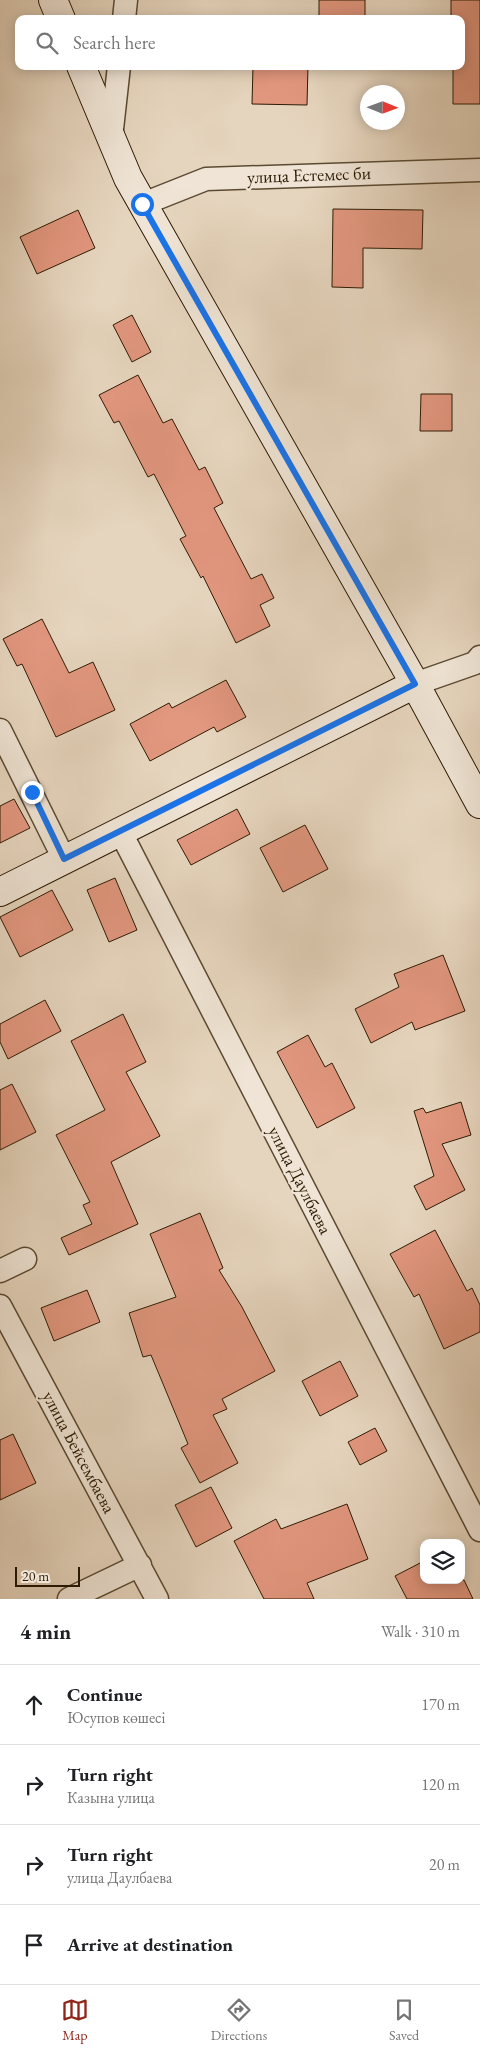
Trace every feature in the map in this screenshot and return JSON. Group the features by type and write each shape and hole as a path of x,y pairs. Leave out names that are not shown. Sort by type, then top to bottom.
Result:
{"street":[{"path":"53,0 59,15"},
{"path":"124,15 126,0"},
{"path":"83,70 128,178 142,204 415,684 480,804"},
{"path":"111,138 119,70"},
{"name":"улица Естемес би","path":"142,204 206,179 480,170"},
{"path":"0,892 415,684 475,663 480,657"},
{"path":"0,730 64,859"},
{"name":"улица Даулбаева","path":"120,831 480,1530"},
{"path":"0,1271 25,1259"},
{"name":"улица Бейсембаева","path":"0,1306 157,1599"},
{"path":"70,1599 140,1565"}],"building":[{"path":"319,0 365,0 365,15 319,15"},
{"path":"451,0 480,0 480,104 453,104 453,70 465,70 465,15 451,15"},
{"path":"253,70 308,70 307,105 252,104"},
{"path":"333,209 423,210 422,249 363,248 363,288 332,287"},
{"path":"78,210 95,248 37,274 20,237"},
{"path":"132,315 151,352 132,362 113,325"},
{"path":"138,375 163,423 172,419 199,470 205,467 223,503 214,508 251,579 262,574 274,598 260,605 270,626 236,643 203,576 201,578 180,539 186,536 154,474 148,477 119,421 114,423 99,395"},
{"path":"421,394 452,394 452,431 420,431"},
{"path":"42,619 69,673 93,662 115,710 56,737 22,664 17,666 3,639"},
{"path":"226,680 246,717 217,732 214,727 150,761 130,724 169,703 172,708"},
{"path":"14,799 30,828 0,843 0,806"},
{"path":"237,809 250,834 191,865 177,840"},
{"path":"305,825 328,869 283,892 260,848"},
{"path":"115,878 137,930 109,942 87,890"},
{"path":"52,890 73,930 20,957 0,917"},
{"path":"443,955 465,1011 415,1030 412,1022 371,1043 355,1009 399,987 394,974"},
{"path":"45,1000 61,1031 8,1059 0,1042 0,1024"},
{"path":"123,1014 146,1062 126,1072 160,1136 111,1162 138,1224 69,1255 61,1238 92,1224 83,1205 90,1202 56,1135 105,1110 71,1041"},
{"path":"308,1035 325,1067 332,1063 355,1108 317,1128 277,1052"},
{"path":"12,1084 36,1132 0,1150 0,1090"},
{"path":"461,1102 471,1135 442,1144 465,1190 426,1210 414,1186 434,1176 414,1111 423,1108 426,1113"},
{"path":"200,1213 223,1268 219,1270 242,1307 275,1371 222,1399 227,1409 213,1415 238,1463 200,1483 181,1448 188,1444 151,1355 143,1357 129,1313 176,1297 150,1234"},
{"path":"435,1230 467,1291 472,1288 480,1305 480,1332 444,1349 419,1294 414,1297 390,1254"},
{"path":"87,1290 100,1322 54,1341 41,1308"},
{"path":"340,1361 358,1396 320,1416 302,1381"},
{"path":"375,1428 387,1451 360,1465 348,1442"},
{"path":"13,1434 36,1483 0,1500 0,1440"},
{"path":"211,1487 232,1528 196,1547 175,1505"},
{"path":"347,1504 368,1559 307,1583 314,1599 264,1599 234,1541 276,1519 281,1529"},
{"path":"420,1563 420,1584 465,1584 465,1582 473,1599 407,1599 395,1576"}],"route":[{"path":"32,792 64,859 415,684 142,204"}]}
